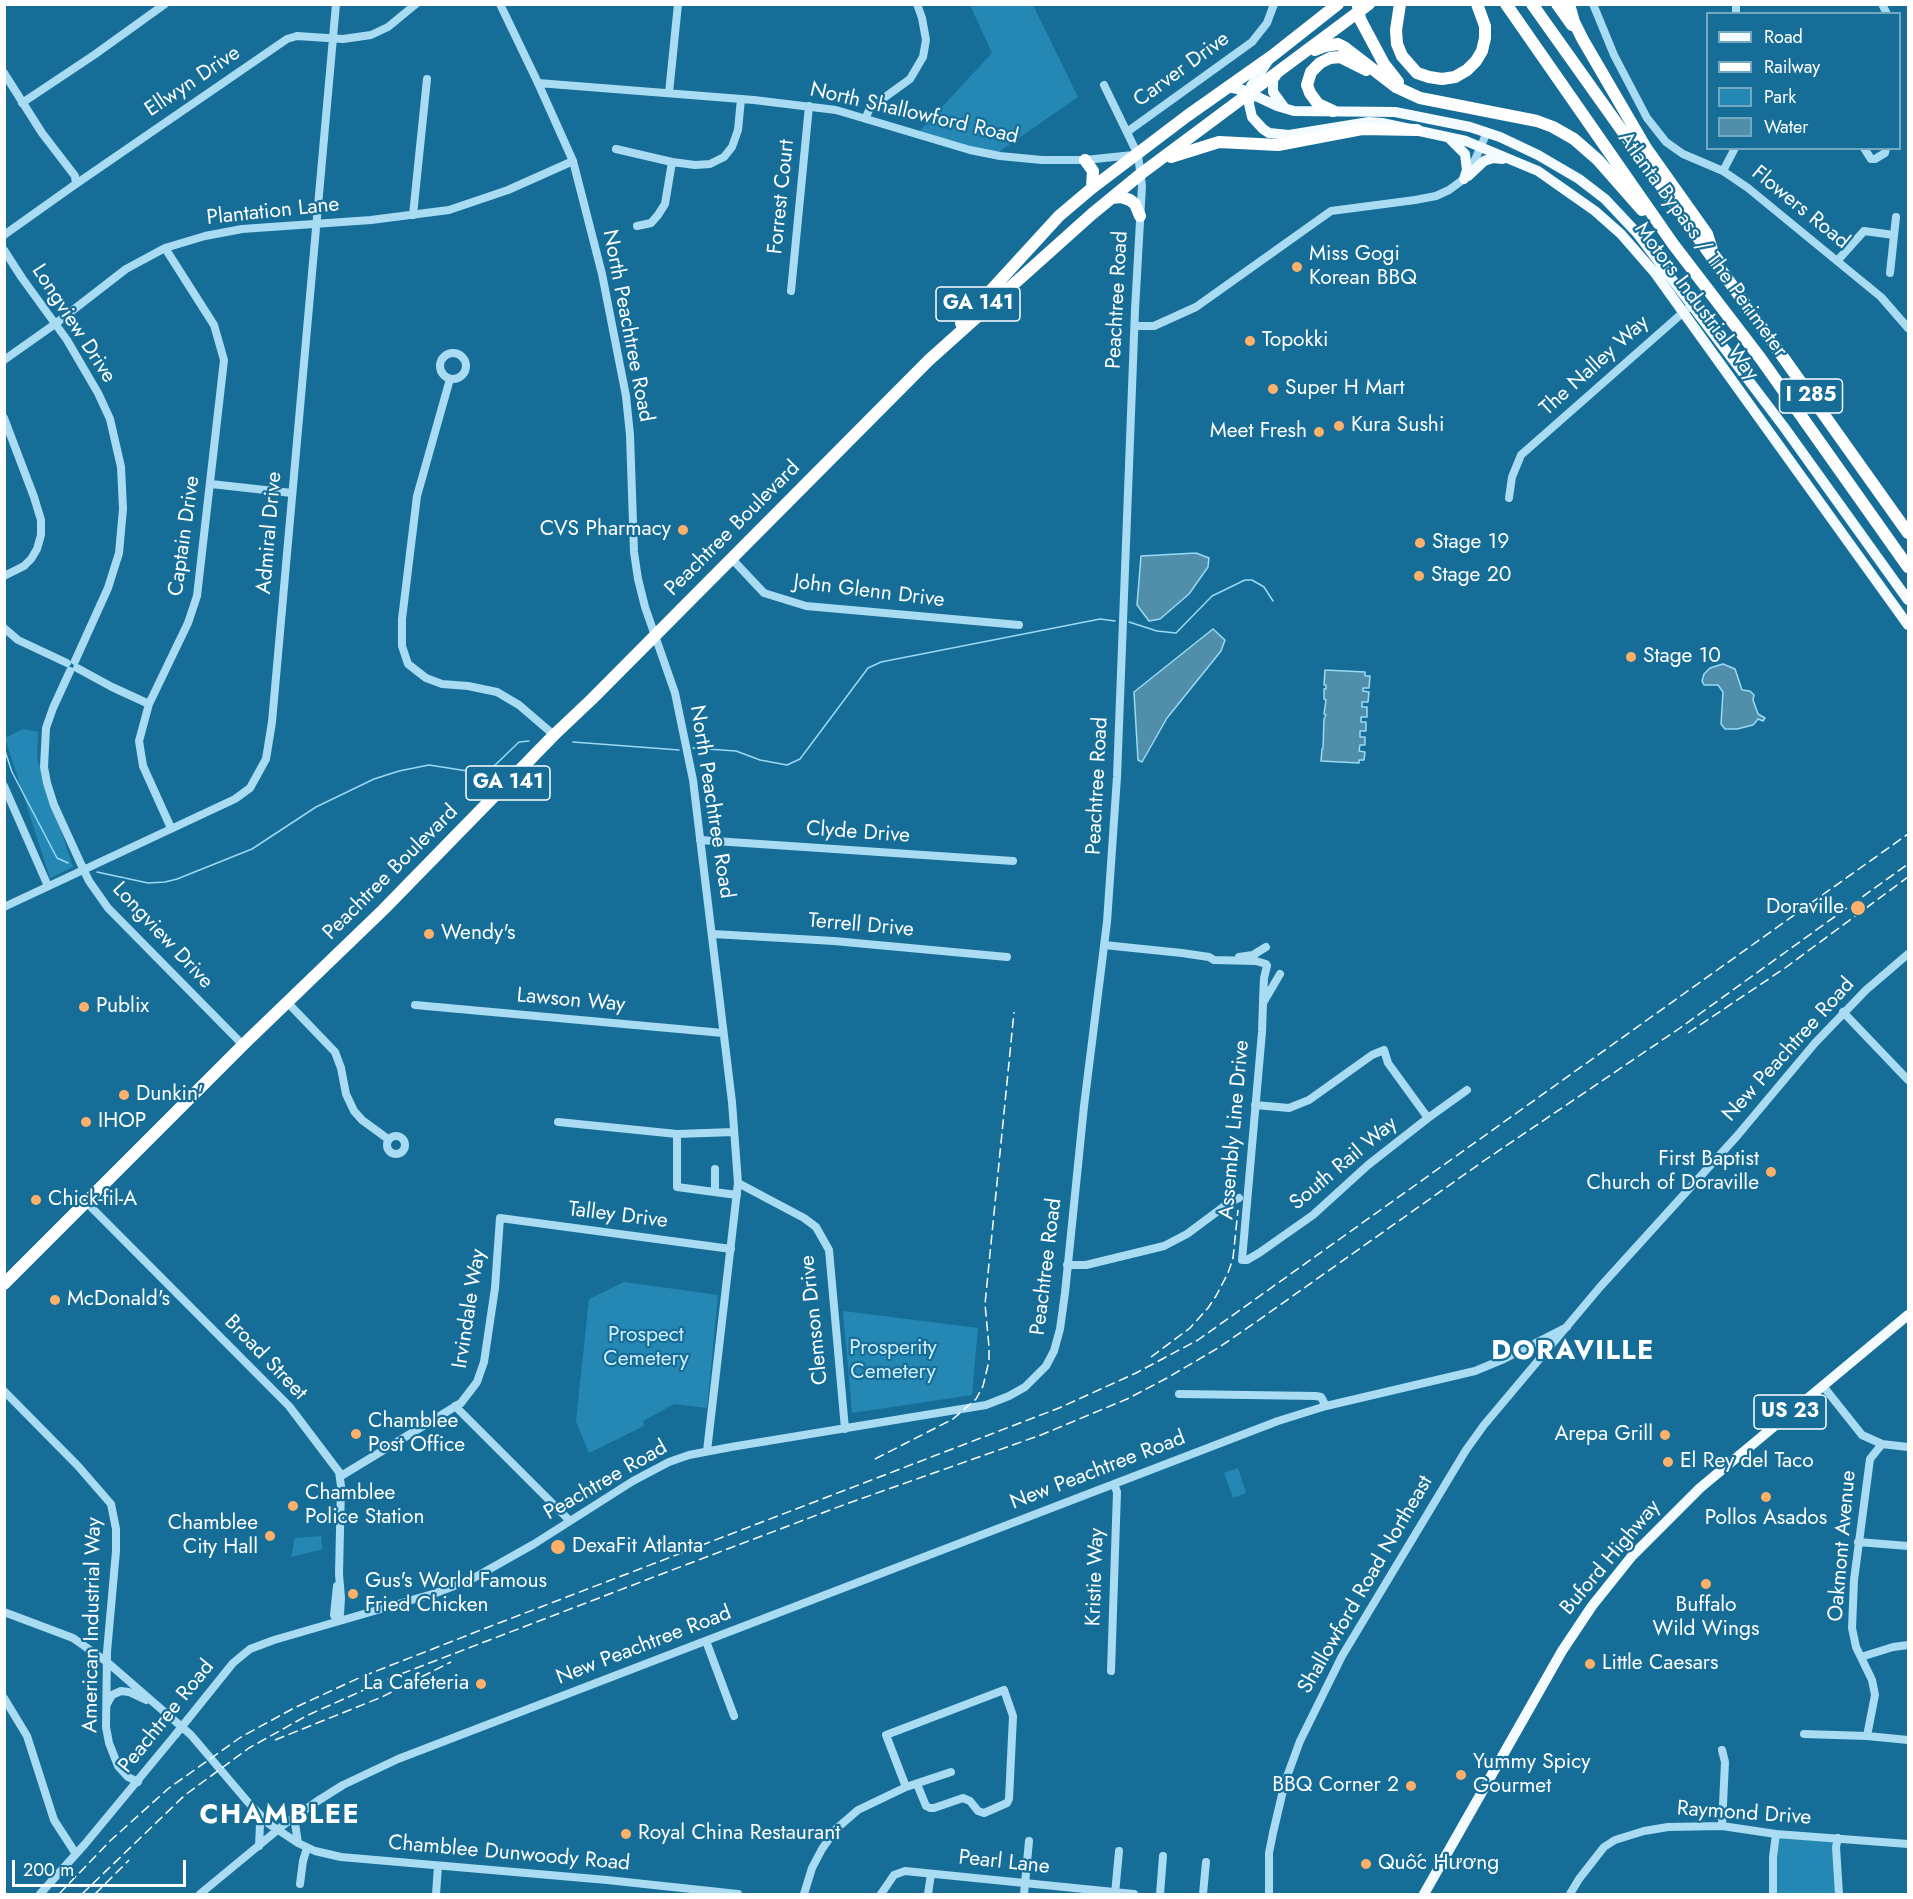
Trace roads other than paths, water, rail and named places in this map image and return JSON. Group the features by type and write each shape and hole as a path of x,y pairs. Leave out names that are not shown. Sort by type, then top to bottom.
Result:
{"highway":[{"name":"GA 141","path":"1138,155 1338,4"},
{"name":"GA 141","path":"1158,161 1277,74 1358,9 1369,4"},
{"path":"1401,4 1396,30 1397,44 1402,56 1417,73 1442,79 1455,77 1467,70 1482,51 1485,26 1478,4"},
{"name":"Atlanta Bypass / The Perimeter","path":"1506,4 1673,244 1761,359 1908,567"},
{"name":"Atlanta Bypass / The Perimeter","path":"1532,4 1908,532"},
{"path":"1557,4 1583,40"},
{"path":"1569,4 1574,22 1583,40 1646,148 1707,234 1715,259"},
{"path":"1358,9 1384,64 1398,82 1415,93 1441,101"},
{"path":"1300,56 1325,46 1338,44 1353,52 1396,87"},
{"path":"1333,111 1313,99 1307,85 1311,72 1320,63 1330,58 1346,59 1420,98 1537,121 1574,139 1598,160 1673,244"},
{"path":"1158,161 1219,142 1278,146 1362,129 1417,130"},
{"name":"Peachtree Boulevard","path":"5,1283 243,1044 381,912 554,735 929,360 1059,216 1092,188 1138,155"},
{"path":"1085,160 1093,171 1092,188"},
{"name":"Peachtree Boulevard","path":"929,360 1112,198 1158,161"},
{"path":"1112,198 1121,197 1130,200 1140,216"}],"main road":[{"path":"1250,93 1254,80 1272,56"},
{"path":"1277,74 1273,91 1279,103 1286,110"},
{"name":"Motors Industrial Way","path":"1227,87 1250,93 1286,110 1403,112 1487,132 1538,155 1579,179 1605,199 1637,233 1908,625"},
{"name":"Motors Industrial Way","path":"1250,93 1249,111 1252,117 1263,129 1277,135 1369,122 1417,130 1482,146 1538,171 1568,191 1613,226 1688,308 1908,600"},
{"path":"1448,136 1465,154 1466,178"},
{"path":"1466,178 1477,166 1493,158 1514,160"},
{"name":"Buford Highway","path":"1424,1894 1558,1658 1610,1583 1636,1551 1682,1503 1908,1315"}],"street":[{"path":"22,103 94,56 165,4"},
{"name":"Admiral Drive","path":"4,907 171,828 219,808 250,788 266,759 272,722 336,4"},
{"name":"Ellwyn Drive","path":"4,235 287,39 297,36 353,38 371,35 388,27 416,4"},
{"name":"North Peachtree Road","path":"500,4 573,161 602,274 620,360 630,435 634,552 645,607 675,693 686,741 713,934 738,1183 707,1451"},
{"path":"669,93 678,4"},
{"name":"Carver Drive","path":"1127,132 1252,42 1264,28 1274,4"},
{"name":"Flowers Road","path":"1593,4 1614,56 1657,133 1683,154 1723,171 1748,188 1881,297 1908,328"},
{"path":"866,117 870,108 910,79 923,57 926,40 922,18 915,5"},
{"path":"4,73 22,103 75,176 76,184"},
{"path":"413,215 427,79"},
{"name":"North Shallowford Road","path":"538,82 741,99 836,110 982,153 1042,160 1085,160 1138,155"},
{"name":"Peachtree Road","path":"40,1894 138,1782 233,1663 247,1651 274,1640 436,1593 472,1579 669,1462 707,1451 986,1405 1025,1387 1046,1366 1054,1351 1060,1329 1104,945 1117,777 1142,173 1138,155 1104,85"},
{"path":"616,149 672,162 710,164 724,157 732,147 738,130 741,99"},
{"name":"Forrest Court","path":"791,291 809,106"},
{"path":"1135,326 1154,326 1196,307 1331,211 1436,196 1466,178 1487,132"},
{"path":"1723,171 1734,150"},
{"path":"1865,150 1871,159 1875,159 1885,153 1886,150"},
{"name":"Plantation Lane","path":"4,360 126,269 165,248 205,236 242,229 317,224 449,210 473,203 573,161"},
{"path":"637,226 651,223 665,204 672,162"},
{"path":"1890,273 1896,217"},
{"path":"1838,260 1864,231 1894,235"},
{"name":"Captain Drive","path":"165,248 214,325 224,360 197,596 188,623 149,704 139,741 140,754 149,783 171,828"},
{"name":"Longview Drive","path":"4,250 84,367 110,419 121,467 122,529 115,567 108,588 46,728 44,767 47,783 54,805 84,870 108,908 243,1044"},
{"name":"The Nalley Way","path":"1509,498 1512,477 1521,455 1688,308"},
{"path":"450,379 417,496 402,619 402,646 408,664 432,682 497,692 519,705 554,735"},
{"path":"4,418 34,497 41,535 31,560 4,576"},
{"path":"211,484 291,493"},
{"name":"John Glenn Drive","path":"731,558 764,593 806,606 1019,625"},
{"path":"4,628 18,640 149,704"},
{"path":"4,786 48,886"},
{"name":"Clyde Drive","path":"700,840 1013,861"},
{"name":"Terrell Drive","path":"713,934 834,941 1006,957"},
{"path":"1104,945 1209,957 1214,954 1244,957 1253,955 1266,947"},
{"name":"New Peachtree Road","path":"200,1894 297,1815 343,1785 398,1759 1278,1421 1326,1406 1475,1371 1567,1327 1600,1287 1737,1136 1843,1012 1908,954"},
{"name":"Assembly Line Drive","path":"1209,957 1214,960 1267,965 1264,978 1242,1260"},
{"name":"Assembly Line Drive","path":"1263,1003 1280,974"},
{"path":"287,1002 335,1052 346,1094 354,1111 362,1120 388,1139"},
{"name":"Lawson Way","path":"416,1005 723,1033"},
{"path":"1843,1012 1908,1080"},
{"path":"1255,1105 1288,1108 1309,1100 1372,1055 1384,1050 1388,1063 1428,1118"},
{"name":"South Rail Way","path":"1242,1260 1247,1260 1259,1253 1313,1215 1367,1166 1467,1090"},
{"path":"558,1122 677,1134 734,1132"},
{"path":"677,1134 677,1186 737,1194"},
{"path":"715,1169 715,1192"},
{"name":"Clemson Drive","path":"738,1183 804,1218 816,1227 829,1250 836,1303 845,1429"},
{"path":"1067,1264 1086,1265 1164,1246 1187,1234 1230,1202 1239,1198"},
{"name":"Broad Street","path":"86,1202 289,1406 341,1476"},
{"name":"Talley Drive","path":"500,1218 731,1249"},
{"name":"Irvindale Way","path":"341,1476 455,1406 467,1396 477,1382 484,1362 495,1288 500,1218"},
{"name":"Shallowford Road Northeast","path":"1269,1894 1269,1853 1285,1782 1300,1741 1342,1656 1466,1450 1484,1425 1567,1327"},
{"path":"1823,1386 1862,1435 1882,1444 1908,1447"},
{"name":"American Industrial Way","path":"5,1394 78,1466 111,1504 116,1540 107,1662 108,1737 115,1759 122,1771 138,1782"},
{"path":"1179,1394 1316,1396 1321,1397 1326,1406"},
{"path":"455,1406 570,1521"},
{"name":"Oakmont Avenue","path":"1868,1736 1875,1695 1872,1680 1861,1657 1852,1628 1858,1542 1870,1459 1882,1444"},
{"path":"337,1621 334,1615 339,1574 341,1476"},
{"name":"Kristie Way","path":"1111,1671 1117,1492 1114,1484"},
{"path":"1858,1542 1908,1546"},
{"name":"Chamblee Dunwoody Road","path":"4,1612 73,1638 107,1662 191,1735 256,1811 277,1830 307,1848 341,1857 738,1894"},
{"path":"706,1641 734,1716"},
{"path":"1861,1657 1908,1645"},
{"path":"906,1787 886,1736 1004,1690 1013,1716 1007,1803 984,1813 978,1811 970,1801 963,1798 930,1808 926,1806 917,1784"},
{"path":"106,1707 112,1695 121,1691 129,1692 159,1707"},
{"path":"4,1698 27,1736 54,1820 76,1854"},
{"path":"1804,1734 1908,1740"},
{"path":"1722,1750 1725,1762 1722,1826"},
{"path":"804,1894 812,1868 822,1849 836,1829 858,1810 906,1787 951,1772"},
{"path":"256,1811 260,1824 259,1846"},
{"path":"297,1815 295,1823 298,1843"},
{"name":"Raymond Drive","path":"1570,1894 1604,1847 1615,1840 1644,1831 1668,1827 1722,1826 1776,1834 1908,1844"},
{"path":"1773,1894 1773,1857 1776,1834"},
{"path":"1838,1838 1836,1847 1839,1894"},
{"path":"1024,1894 1029,1841"},
{"path":"300,1884 307,1848"},
{"path":"1115,1894 1119,1851"},
{"path":"1160,1894 1163,1856"},
{"path":"1203,1894 1206,1862"},
{"path":"436,1894 438,1866"},
{"name":"Pearl Lane","path":"881,1894 894,1875 905,1871 1068,1891 1134,1894"},
{"path":"928,1894 930,1874"}],"water":[{"path":"1196,553 1209,558 1208,567 1189,594 1160,619 1149,621 1137,605 1141,556"},
{"path":"1213,629 1225,640 1221,651 1167,718 1142,762 1138,760 1134,692"},
{"path":"1723,664 1735,669 1742,690 1750,691 1754,695 1753,700 1758,714 1765,718 1763,721 1758,719 1753,725 1737,729 1725,729 1721,724 1723,692 1718,685 1704,685 1702,681 1704,674 1710,668"},
{"path":"1325,670 1365,672 1365,676 1370,676 1369,688 1363,688 1363,691 1369,692 1368,702 1362,702 1362,707 1367,707 1367,717 1361,717 1361,722 1366,722 1366,731 1360,731 1360,737 1365,737 1365,745 1360,745 1359,751 1365,752 1364,760 1359,760 1359,763 1321,761 1326,715 1324,714"}],"waterway":[{"path":"1129,622 1157,631 1176,633 1212,596 1245,580 1252,580 1264,587 1273,601"},
{"path":"693,748 736,751 760,760 787,765 800,759 868,668 881,662 1100,619 1115,621"},
{"path":"97,872 148,883 177,879 252,849 316,807 374,779 429,765 474,772 491,769 519,742 529,741"},
{"path":"573,742 679,750"},
{"path":"4,748 12,772 57,858 68,863"}],"railway":[{"path":"59,1894 111,1840 169,1788 241,1737 294,1708 361,1677 1059,1408 1136,1373 1198,1340 1908,834"},
{"path":"82,1894 185,1795 249,1748 308,1715 393,1677 659,1575 846,1504 1041,1435 1127,1399 1167,1378 1218,1348 1485,1160 1680,1028 1908,864"},
{"path":"1688,1033 1785,968 1908,877"},
{"path":"875,1459 953,1419 976,1399 983,1386 989,1361 985,1304 1014,1012"},
{"path":"1151,1357 1190,1328 1216,1296 1233,1258 1238,1210"},
{"path":"275,1740 382,1697 451,1662"},
{"path":"95,1894 129,1860"}],"place":[{"name":"Miss Gogi Korean BBQ","path":"1297,267"},
{"name":"Topokki","path":"1250,341"},
{"name":"Super H Mart","path":"1273,389"},
{"name":"Kura Sushi","path":"1339,426"},
{"name":"Meet Fresh","path":"1319,432"},
{"name":"CVS Pharmacy","path":"683,530"},
{"name":"Stage 19","path":"1420,543"},
{"name":"Stage 20","path":"1419,576"},
{"name":"Stage 10","path":"1631,657"},
{"name":"Doraville","path":"1858,908"},
{"name":"Wendy's","path":"429,934"},
{"name":"Publix","path":"84,1007"},
{"name":"Dunkin'","path":"124,1095"},
{"name":"IHOP","path":"86,1122"},
{"name":"First Baptist Church of Doraville","path":"1771,1172"},
{"name":"Chick-fil-A","path":"36,1200"},
{"name":"McDonald's","path":"55,1300"},
{"name":"Chamblee Post Office","path":"356,1434"},
{"name":"Arepa Grill","path":"1665,1435"},
{"name":"El Rey del Taco","path":"1668,1462"},
{"name":"Pollos Asados","path":"1766,1497"},
{"name":"Chamblee Police Station","path":"293,1506"},
{"name":"Chamblee City Hall","path":"270,1536"},
{"name":"DexaFit Atlanta","path":"558,1547"},
{"name":"Buffalo Wild Wings","path":"1706,1584"},
{"name":"Gus's World Famous Fried Chicken","path":"353,1594"},
{"name":"Little Caesars","path":"1590,1664"},
{"name":"La Cafeteria","path":"481,1684"},
{"name":"Yummy Spicy Gourmet","path":"1461,1775"},
{"name":"BBQ Corner 2","path":"1411,1786"},
{"name":"Royal China Restaurant","path":"626,1834"},
{"name":"Quốc Hương","path":"1366,1864"}],"district":[{"name":"DORAVILLE","path":"1573,1352"},
{"name":"CHAMBLEE","path":"280,1816"}],"park label":[{"name":"Prospect Cemetery","path":"646,1348"},
{"name":"Prosperity Cemetery","path":"893,1361"}]}
